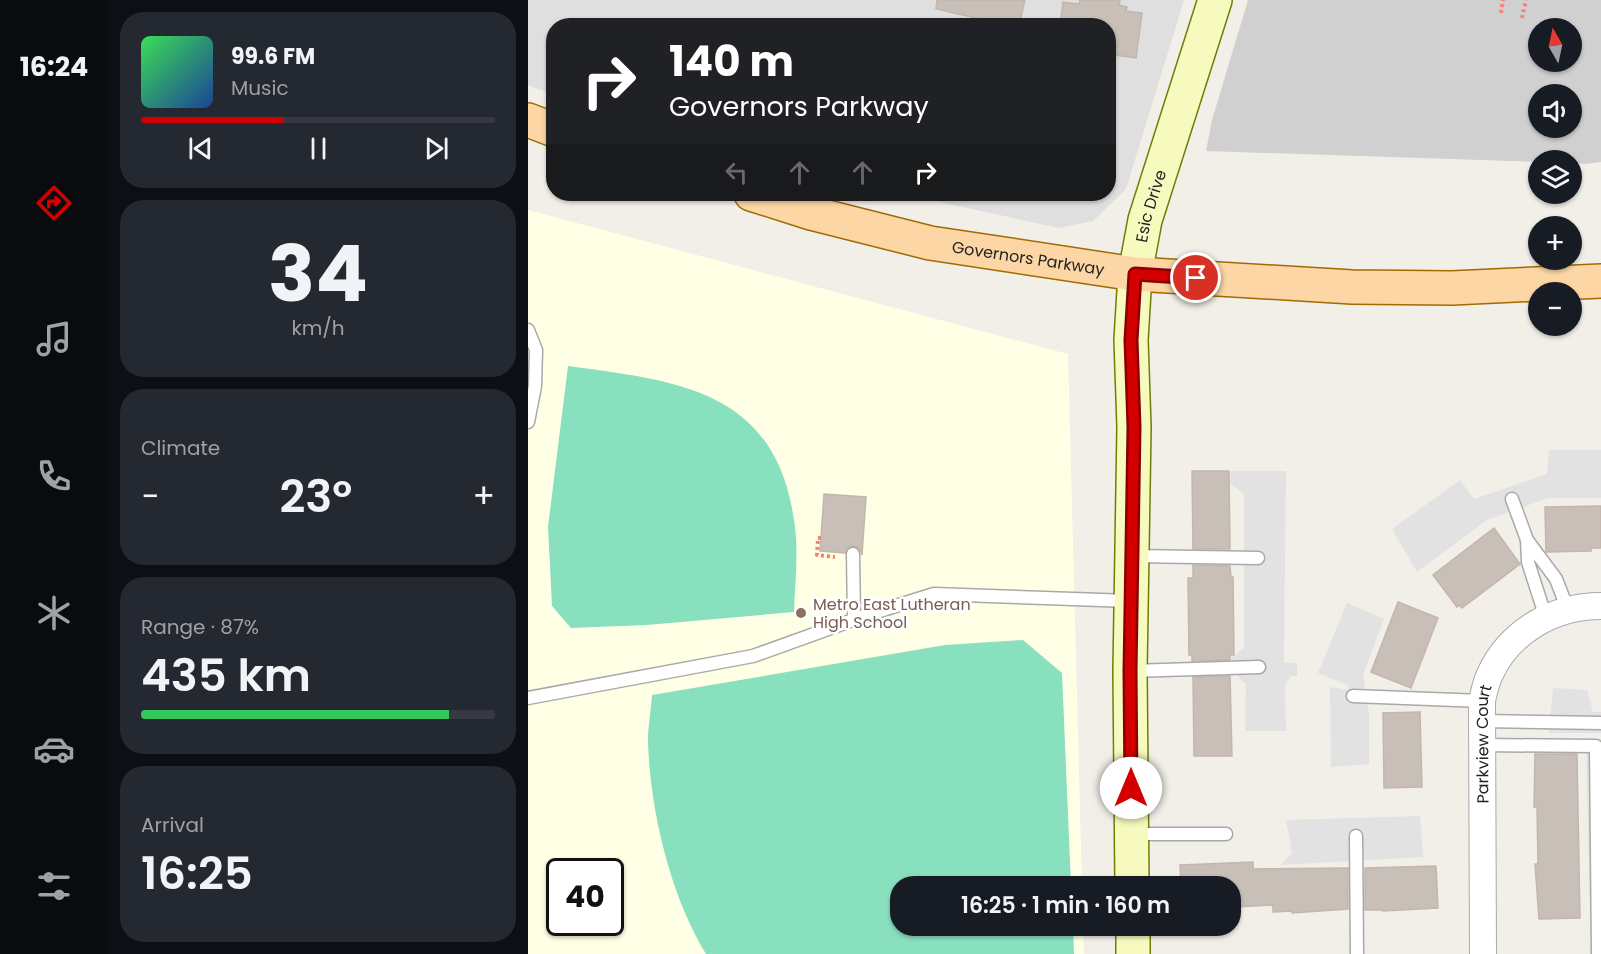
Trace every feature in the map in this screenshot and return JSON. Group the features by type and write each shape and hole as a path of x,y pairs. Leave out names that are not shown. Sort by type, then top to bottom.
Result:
{"main road":[{"path":"528,120 546,127"},
{"name":"Governors Parkway","path":"773,201 930,243 1135,274 1352,287 1452,288 1601,281"}],"street":[{"name":"Esic Drive","path":"1132,876 1130,671 1134,427 1131,340 1135,274 1145,220 1215,0"},
{"name":"Parkview Court","path":"1483,954 1482,723 1489,675 1503,652 1521,632 1557,614 1601,606"},
{"path":"1133,936 1133,954"}],"lane":[{"path":"528,330 536,350 536,386 528,423"},
{"path":"1512,500 1527,540 1556,579 1557,614"},
{"path":"1527,540 1528,562 1557,614"},
{"path":"853,556 854,619"},
{"path":"1133,556 1257,558"},
{"path":"528,699 753,656 854,619 934,594 1132,601"},
{"path":"1130,671 1259,667"},
{"path":"1353,696 1596,746 1598,954"},
{"path":"1482,723 1601,723"},
{"path":"1131,834 1226,834"},
{"path":"1356,836 1356,954"}],"path":[{"path":"1501,13 1503,0"},
{"path":"1522,18 1526,0"},
{"path":"821,538 818,538 818,555 853,556"}],"shaded area":[{"path":"528,0 1184,0 1126,189 1116,199 1116,18 546,18 546,92 528,85"},
{"path":"1248,0 1601,0 1601,162 1582,164 1582,150 1528,150 1528,162 1206,151 1212,120"},
{"path":"934,201 1114,201 1093,221 1059,228"},
{"name":"Metro East Lutheran High School","path":"528,210 1068,354 1082,876 890,876 890,936 1083,936 1084,954 528,954"},
{"path":"1549,450 1601,450 1601,498 1548,498 1487,520 1417,572 1392,529 1460,480 1474,499 1547,474"},
{"path":"1231,471 1286,471 1284,663 1297,663 1297,676 1291,676 1285,685 1286,731 1245,731 1246,684 1239,678 1231,658 1244,648 1244,494 1230,483"},
{"path":"1347,603 1384,619 1363,675 1369,714 1369,764 1331,767 1330,687 1348,690 1348,685 1318,673"},
{"path":"1553,688 1587,690 1593,712 1601,712 1601,733 1549,733"},
{"path":"1601,739 1601,909 1590,910 1586,740"},
{"path":"1420,816 1423,857 1281,865 1292,853 1286,820"}],"green space":[{"path":"568,366 647,378 682,387 715,400 743,418 766,443 783,476 794,520 796,554 794,612 647,625 571,628 552,606 548,527"},
{"path":"1023,640 1062,673 1071,876 890,876 890,936 1073,936 1074,954 706,954 693,931 672,879 658,823 648,741 652,695 945,645"}],"building":[{"path":"937,0 1025,0 1021,18 976,18 936,9"},
{"path":"1080,0 1120,0 1119,5 1127,7 1126,11 1142,13 1136,58 1116,55 1116,18 1061,18 1063,2 1079,4"},
{"path":"1192,471 1229,471 1230,549 1193,549"},
{"path":"824,494 866,497 862,555 860,549 853,546 848,547 845,553 820,551"},
{"path":"1601,506 1601,548 1591,548 1591,551 1546,552 1545,507"},
{"path":"1494,528 1520,564 1462,608 1459,605 1457,607 1433,575"},
{"path":"1193,565 1230,566 1231,577 1233,577 1234,655 1230,655 1230,660 1192,661 1192,655 1189,655 1188,578 1193,578"},
{"path":"1398,602 1438,618 1411,688 1371,672"},
{"path":"1230,676 1232,756 1194,756 1193,677"},
{"path":"1420,712 1422,787 1384,788 1383,713"},
{"path":"1535,754 1577,754 1580,918 1539,919 1535,864 1538,864 1537,807 1534,807"},
{"path":"1253,862 1253,869 1348,868 1348,909 1292,913 1292,911 1273,912 1273,905 1241,907 1241,876 1181,876 1180,865"},
{"path":"1436,866 1438,908 1365,910 1365,868"}],"place":[{"name":"Metro East Lutheran High School","path":"801,613"}],"route":[{"path":"1131,788 1130,671 1134,427 1131,340 1135,274 1196,278"}]}
